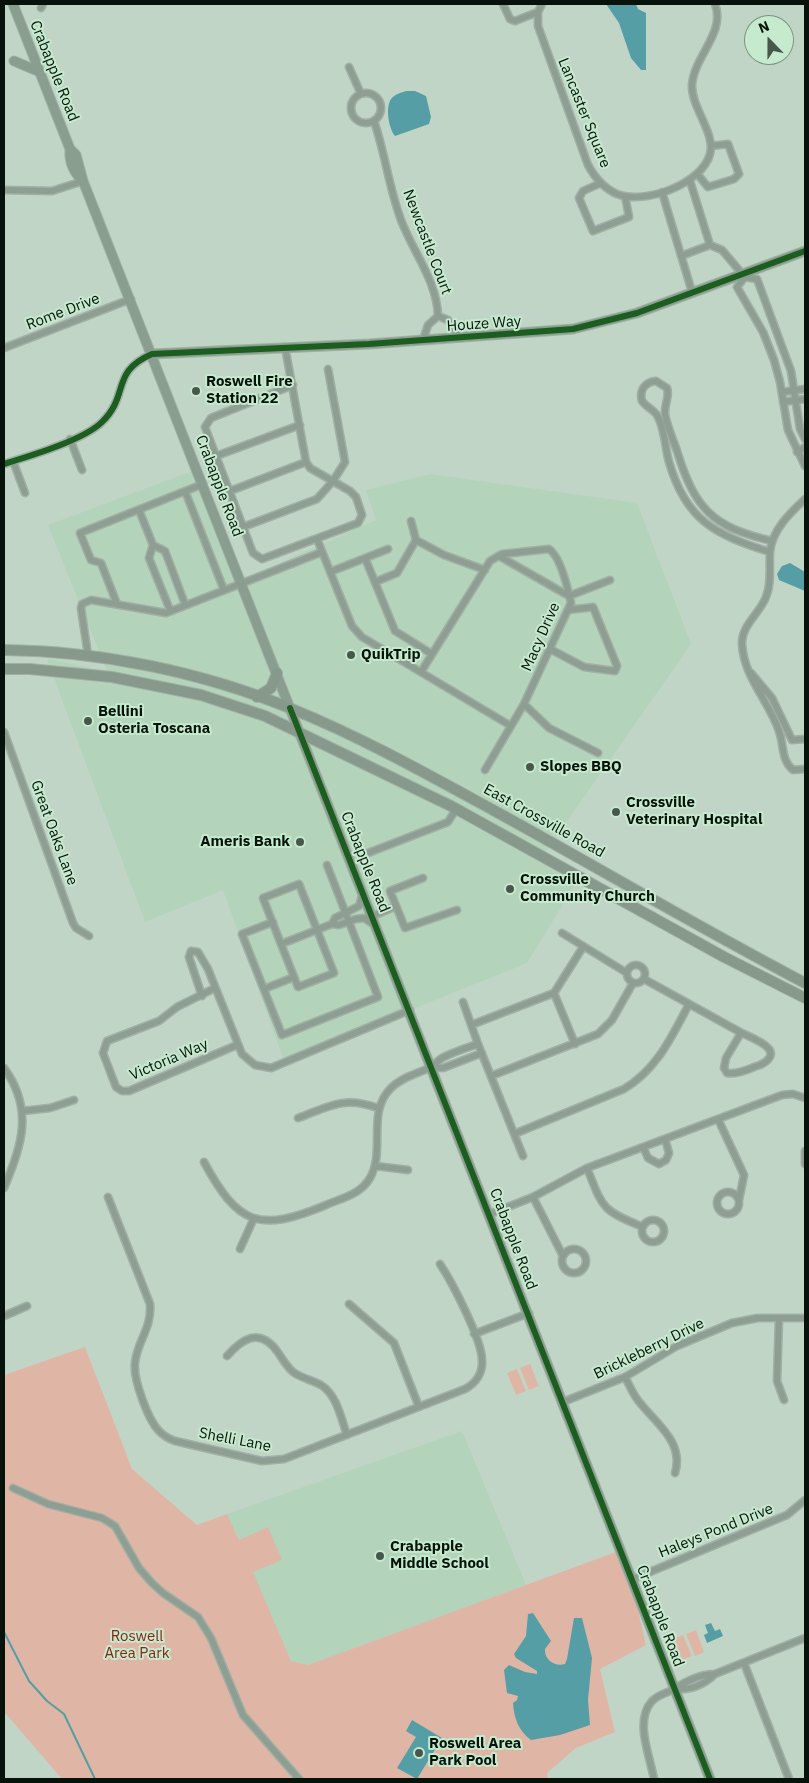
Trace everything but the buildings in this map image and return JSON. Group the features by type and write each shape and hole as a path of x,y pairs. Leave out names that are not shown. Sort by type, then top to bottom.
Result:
{"main road":[{"name":"East Crossville Road","path":"4,650 88,655 170,671 290,708 444,783 805,983"},
{"path":"4,669 30,669 112,677 202,695 265,716 456,809 724,957 805,998"},
{"path":"257,697 271,688 277,673"}],"street":[{"name":"Crabapple Road","path":"12,4 70,149 70,158 75,174 83,181 131,300 633,1578 710,1779"},
{"path":"503,4 510,19 515,21 538,12 542,4"},
{"path":"601,183 583,191 579,198 593,231 629,217 625,196 642,196 662,192 690,181 698,174 708,160 711,153 710,146 693,96 692,84 707,46 717,28 718,20 715,4"},
{"name":"Lancaster Square","path":"538,12 538,26 588,166 601,183 625,196"},
{"path":"14,61 40,72"},
{"path":"349,67 361,94 353,100 352,114 359,121 374,121"},
{"name":"Newcastle Court","path":"361,94 370,94 380,104 380,113 374,121 384,150 400,218 438,299 438,316 428,325 422,340"},
{"path":"698,174 708,187 738,176 738,170 728,144 710,146"},
{"path":"4,190 52,191 83,181"},
{"path":"690,181 710,245"},
{"path":"662,192 692,292"},
{"path":"681,256 710,245 722,250 744,275 757,279 791,371 800,430 805,439"},
{"name":"Houze Way","path":"152,354 460,338 573,329 629,315 744,275 805,251"},
{"path":"744,275 738,287 763,332 774,360 782,392 788,430 805,466"},
{"name":"Rome Drive","path":"4,348 131,300"},
{"name":"Newcastle Court","path":"438,316 448,320 460,338"},
{"path":"763,332 775,328"},
{"path":"285,347 293,385 306,462 310,468 356,497 362,511 358,523 262,559 254,553 205,427 207,420 293,385"},
{"path":"4,464 89,432 102,422 118,398 128,368 138,360 152,354"},
{"path":"243,527 317,499 333,482 345,462 328,368"},
{"path":"770,552 734,540 710,527 690,508 676,483 658,417 645,404 641,396 644,387 651,382 660,382 666,388 668,396 665,414 686,480 706,510 729,529 772,541"},
{"path":"782,392 805,389"},
{"path":"783,402 805,399"},
{"path":"658,417 665,414"},
{"path":"216,456 300,425"},
{"path":"70,439 82,470"},
{"path":"797,452 805,448"},
{"path":"13,461 26,493"},
{"path":"230,491 306,462"},
{"path":"676,483 686,480"},
{"path":"117,604 101,563 91,560 80,533 203,484"},
{"path":"185,491 224,590"},
{"path":"805,499 782,524 772,541 770,552 770,587 742,643 748,670 780,732 787,764 793,770 805,769"},
{"path":"139,510 153,546 149,558 170,610"},
{"path":"375,582 397,574 416,540 411,521"},
{"path":"317,539 352,626 362,637 511,726"},
{"path":"416,540 444,555 485,570"},
{"path":"153,546 165,551 185,604"},
{"path":"330,572 388,549"},
{"name":"Macy Drive","path":"485,770 524,704 571,603 554,552 549,549 499,556"},
{"path":"88,655 82,604 91,600 166,613 322,552"},
{"path":"421,672 490,560 499,556 569,596 610,580"},
{"path":"365,558 395,631 432,654"},
{"path":"550,649 584,666 615,671 617,666 593,607 568,610"},
{"path":"748,670 772,698 792,740 805,739"},
{"path":"524,704 549,728 598,753"},
{"name":"Great Oaks Lane","path":"4,732 73,923 76,928 89,936"},
{"path":"368,853 448,822 456,809"},
{"path":"273,922 242,934 282,1035 378,997 327,865"},
{"path":"423,878 390,891 406,928 457,910"},
{"path":"299,884 334,973 298,987 273,922 263,898 299,884"},
{"path":"332,924 335,918 359,906 363,892"},
{"path":"373,916 396,906"},
{"path":"281,944 332,924 339,925 364,918 377,927"},
{"path":"562,933 627,973 632,983"},
{"path":"472,1025 554,993 583,947"},
{"path":"215,988 202,996 189,957 191,951 198,952 215,988 242,1054 250,1062 271,1068 410,1010"},
{"path":"627,973 630,967 639,966 645,972 644,978 640,983 632,983"},
{"path":"264,989 294,977"},
{"path":"644,978 689,1004 742,1033 768,1048 771,1053 770,1058 765,1063 733,1074 727,1074 724,1068 726,1060 742,1033"},
{"path":"492,1076 574,1044 606,1028 632,983"},
{"path":"554,993 574,1044"},
{"name":"Victoria Way","path":"202,996 177,1007 159,1021 107,1041 103,1053 116,1087 122,1091 129,1091 237,1045"},
{"path":"463,1002 523,1156"},
{"path":"514,1134 624,1089 639,1080 662,1054 689,1004"},
{"path":"432,1067 440,1058 478,1044"},
{"path":"204,1162 218,1187 234,1207 254,1218 272,1221 295,1218 359,1191 369,1180 376,1166 378,1108 391,1087 403,1078 432,1067 443,1068 482,1053"},
{"path":"452,1054 455,1063"},
{"path":"4,1068 17,1091 22,1110 20,1145 4,1188"},
{"path":"490,1214 533,1197 587,1168 782,1095 792,1094 805,1098"},
{"path":"22,1110 50,1108 74,1100"},
{"path":"298,1118 347,1101 359,1102 378,1108"},
{"path":"718,1119 744,1175 738,1200"},
{"path":"643,1147 648,1158 659,1164 666,1160 669,1154 665,1139"},
{"path":"805,1151 805,1164"},
{"path":"376,1166 408,1170"},
{"path":"587,1168 605,1208 618,1217 643,1227"},
{"name":"Shelli Lane","path":"108,1197 150,1304 150,1323 136,1355 134,1372 151,1420 159,1432 176,1441 270,1461 284,1459 466,1389 476,1380 481,1371 482,1361 474,1334 453,1284 440,1264"},
{"path":"533,1197 563,1256"},
{"path":"240,1249 254,1218"},
{"path":"349,1304 394,1343 419,1407"},
{"path":"4,1316 27,1306"},
{"path":"474,1334 528,1312"},
{"path":"780,1318 777,1382 784,1400"},
{"name":"Brickleberry Drive","path":"563,1402 625,1377 677,1346 708,1332 743,1320 805,1318"},
{"path":"227,1356 241,1340 251,1338 271,1344 293,1372 321,1385 330,1392 347,1435"},
{"path":"625,1377 639,1403 663,1428 672,1442 678,1458 675,1474"},
{"path":"13,1488 48,1504 102,1518 115,1526 139,1568 152,1583 162,1593 198,1616 211,1638 242,1715 299,1779"},
{"name":"Haleys Pond Drive","path":"633,1578 787,1515 805,1500"},
{"path":"654,1779 644,1719 652,1701 675,1689 686,1690 708,1680 715,1674 805,1638"},
{"path":"744,1663 789,1779"}],"shaded area":[{"path":"195,470 239,581 376,520 366,490 430,474 637,503 691,644 544,854 581,875 527,963 284,1061 223,890 145,922 47,659 107,671 48,525"},
{"name":"Crabapple Middle School","path":"462,1431 526,1585 308,1665 291,1661 227,1514"}],"green space":[{"name":"Roswell Area Park","path":"85,1347 132,1469 197,1525 227,1514 239,1540 268,1527 282,1560 253,1572 291,1661 308,1665 624,1549 646,1645 600,1669 615,1732 576,1748 547,1773 548,1779 62,1779 4,1714 4,1375"},
{"path":"530,1364 539,1386 529,1390 520,1368"},
{"path":"517,1369 526,1391 516,1395 507,1373"},
{"path":"696,1630 704,1652 695,1656 686,1634"},
{"path":"683,1635 692,1656 682,1660 673,1639"}],"water":[{"path":"606,4 636,4 638,9 646,13 646,70 641,70 631,58 619,23"},
{"path":"406,91 415,91 426,96 431,117 429,124 395,136 388,118 389,103 394,96"},
{"path":"790,563 805,572 805,591 779,580 777,574 782,566"},
{"path":"533,1613 551,1641 545,1649 545,1653 551,1662 561,1665 565,1664 574,1618 582,1618 592,1658 588,1700 590,1725 560,1735 531,1740 520,1729 516,1719 513,1703 517,1700 518,1696 507,1693 504,1670 509,1665 525,1672 537,1674 537,1671 516,1658 514,1654 526,1636 528,1614"},
{"path":"711,1623 715,1631 720,1629 723,1636 707,1643 704,1635 708,1633 705,1625"},
{"name":"Roswell Area Park Pool","path":"412,1720 442,1738 417,1779 397,1768 416,1737 406,1731"}],"waterway":[{"path":"4,1632 29,1681 47,1701 64,1714 95,1779"}],"cycle path":[{"path":"4,464 56,447 94,429 102,422 116,403 125,376 130,368 152,354 369,344 573,329 637,313 805,251"},
{"path":"290,708 710,1779"}],"place":[{"name":"Roswell Fire Station 22","path":"196,391"},
{"name":"QuikTrip","path":"351,655"},
{"name":"Bellini Osteria Toscana","path":"88,721"},
{"name":"Slopes BBQ","path":"530,767"},
{"name":"Crossville Veterinary Hospital","path":"616,812"},
{"name":"Ameris Bank","path":"300,842"},
{"name":"Crossville Community Church","path":"510,889"},
{"name":"Crabapple Middle School","path":"380,1556"},
{"name":"Roswell Area Park Pool","path":"419,1753"}]}
